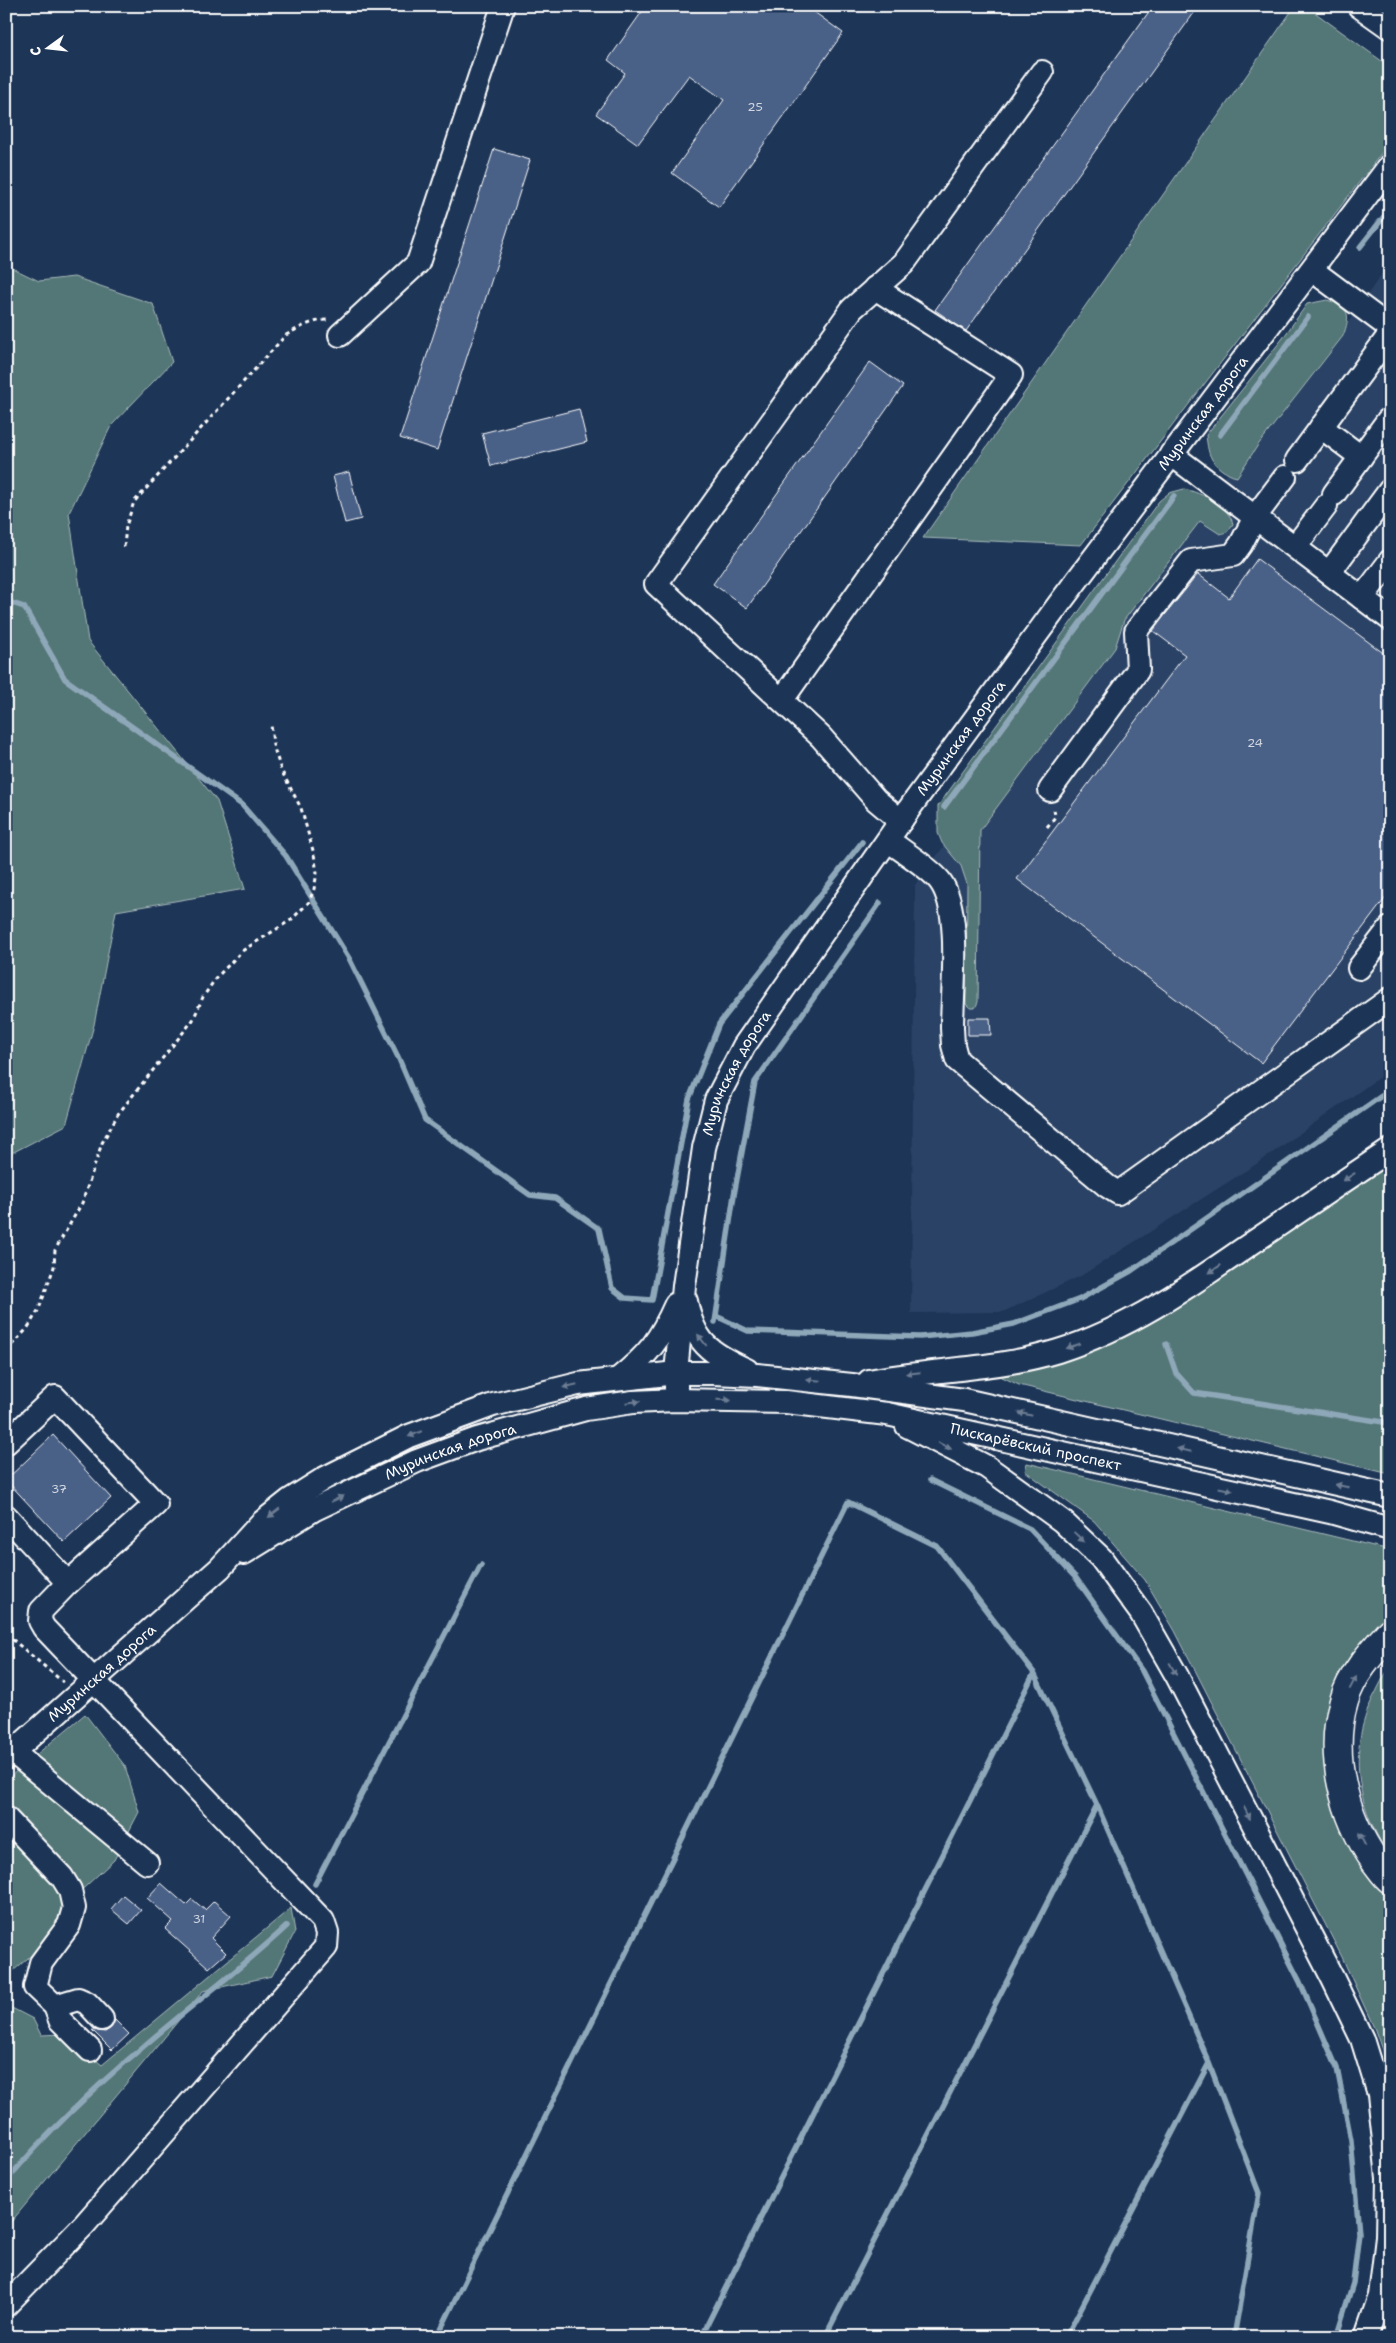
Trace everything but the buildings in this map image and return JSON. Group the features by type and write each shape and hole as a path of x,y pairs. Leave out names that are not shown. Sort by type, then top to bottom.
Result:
{"main road":[{"path":"1390,1632 1364,1661 1344,1701 1338,1743 1343,1794 1362,1843 1390,1878"}],"street":[{"path":"340,335 418,262 502,6"},
{"path":"1359,6 1390,28"},
{"path":"901,821 876,800 821,737 656,584 852,309 904,263 1042,72"},
{"name":"Муринская дорога","path":"220,1568 315,1509 417,1461 546,1419 586,1409 633,1402 676,1400 676,1373 684,1286 704,1148 716,1100 744,1046 901,821 1059,604 1390,166"},
{"path":"1312,270 1390,328"},
{"path":"782,700 1011,375 875,288"},
{"path":"1050,790 1138,670 1136,630 1191,561 1233,555 1255,517 1390,334"},
{"path":"1295,547 1388,420"},
{"path":"1322,427 1361,457"},
{"path":"1171,454 1390,619"},
{"path":"1329,573 1390,490"},
{"path":"1362,598 1390,561"},
{"path":"888,840 939,880 950,900 953,924 952,1028 953,1045 957,1060 1106,1186 1118,1193 1390,999"},
{"path":"1359,968 1390,928"},
{"path":"852,1384 909,1373 991,1367 1058,1351 1120,1327 1187,1288 1390,1150"},
{"path":"684,1286 690,1319 699,1340 718,1357 757,1375"},
{"path":"618,1379 643,1358 662,1335 684,1286"},
{"name":"Муринская дорога","path":"10,1755 220,1568 261,1523 290,1500 325,1478 417,1433 493,1405 578,1384 676,1373"},
{"name":"Пискарёвский проспект","path":"676,1373 757,1375 852,1384 964,1400 1390,1496"},
{"path":"6,1443 55,1397 156,1504 68,1583 41,1611 40,1621 87,1688 324,1921 328,1933 326,1947 84,2225 6,2305"},
{"name":"Пискарёвский проспект","path":"676,1400 786,1402 888,1414 1330,1512 1390,1529"},
{"path":"888,1414 917,1432 987,1467 1075,1534 1101,1558 1141,1612 1182,1685 1362,2039 1379,2094 1388,2178 1387,2237 1380,2296 1366,2337"},
{"path":"6,1516 68,1583"},
{"path":"10,1755 147,1863"},
{"path":"6,1818 62,1878 70,1890 74,1908 69,1925 41,1963 35,1987 55,2006 60,2020 90,2050"},
{"path":"55,2006 78,1999 87,2003 102,2019"}],"path":[{"path":"124,547 126,526 134,502 286,335 320,320 357,320"},
{"path":"6,1352 27,1329 38,1309 54,1267 55,1250 82,1203 102,1143 118,1114 193,1020 202,997 216,978 242,951 291,920 309,902 317,873 314,854 301,808 280,770 273,745 271,724"},
{"path":"1047,827 1055,817"},
{"path":"6,1634 87,1688"}],"shaded area":[{"path":"1390,262 1390,1070 1258,1163 1081,1276 1003,1312 911,1313 915,885 1199,501 1258,445 1343,336 1349,321"}],"green space":[{"path":"1295,6 1306,6 1390,67 1390,142 1081,545 923,538"},
{"path":"6,265 39,281 74,277 153,304 172,362 111,426 69,513 88,641 217,801 245,889 116,911 94,1025 66,1125 6,1156"},
{"path":"1327,300 1340,306 1347,313 1348,317 1343,336 1258,445 1237,477 1227,473 1212,459 1206,435 1283,338 1307,304"},
{"path":"1184,489 1214,501 1226,512 1233,524 1227,532 1220,534 1200,521 1124,620 1115,648 980,830 978,1002 975,1008 970,1008 966,1004 967,884 961,866 942,843 938,833 938,806 1159,501 1169,493"},
{"path":"1390,1160 1390,1474 1019,1385 1000,1376 1110,1342"},
{"path":"1027,1463 1390,1550 1390,1624 1335,1704 1357,1857 1390,1896 1390,2073 1375,2030 1342,1957 1175,1631 1145,1580 1094,1521 1025,1471"},
{"path":"1390,1668 1390,1856 1378,1837 1369,1817 1359,1775 1358,1754 1367,1712"},
{"path":"85,1714 125,1766 139,1812 114,1860 74,1897 34,1953 6,1977 6,1780"},
{"path":"291,1908 295,1932 272,1976 203,1991 6,2228 6,2005 33,2019 41,2035 64,2034 102,2065"}],"waterway":[{"path":"1360,247 1390,209"},
{"path":"1220,435 1308,317"},
{"path":"944,807 1174,496"},
{"path":"6,601 24,607 65,679 242,805 286,856 350,960 399,1059 425,1120 530,1195 555,1198 599,1229 612,1288 625,1298 652,1300 689,1099 719,1024 862,842"},
{"path":"715,1322 734,1195 755,1082 880,903"},
{"path":"716,1316 748,1331 920,1337 972,1332 1014,1324 1080,1299 1131,1271 1390,1090"},
{"path":"1166,1344 1176,1373 1194,1393 1390,1423"},
{"path":"930,1480 1030,1529 1076,1578 1142,1671 1300,1982 1337,2068 1351,2140 1359,2233 1353,2283 1336,2337"},
{"path":"437,2337 848,1502 937,1546 1034,1673 1097,1805 1209,2063 1259,2193 1234,2337"},
{"path":"315,1884 481,1565"},
{"path":"701,2337 1034,1673"},
{"path":"825,2337 1097,1805"},
{"path":"6,2181 55,2128 108,2078 287,1926"},
{"path":"1066,2337 1209,2063"}]}
